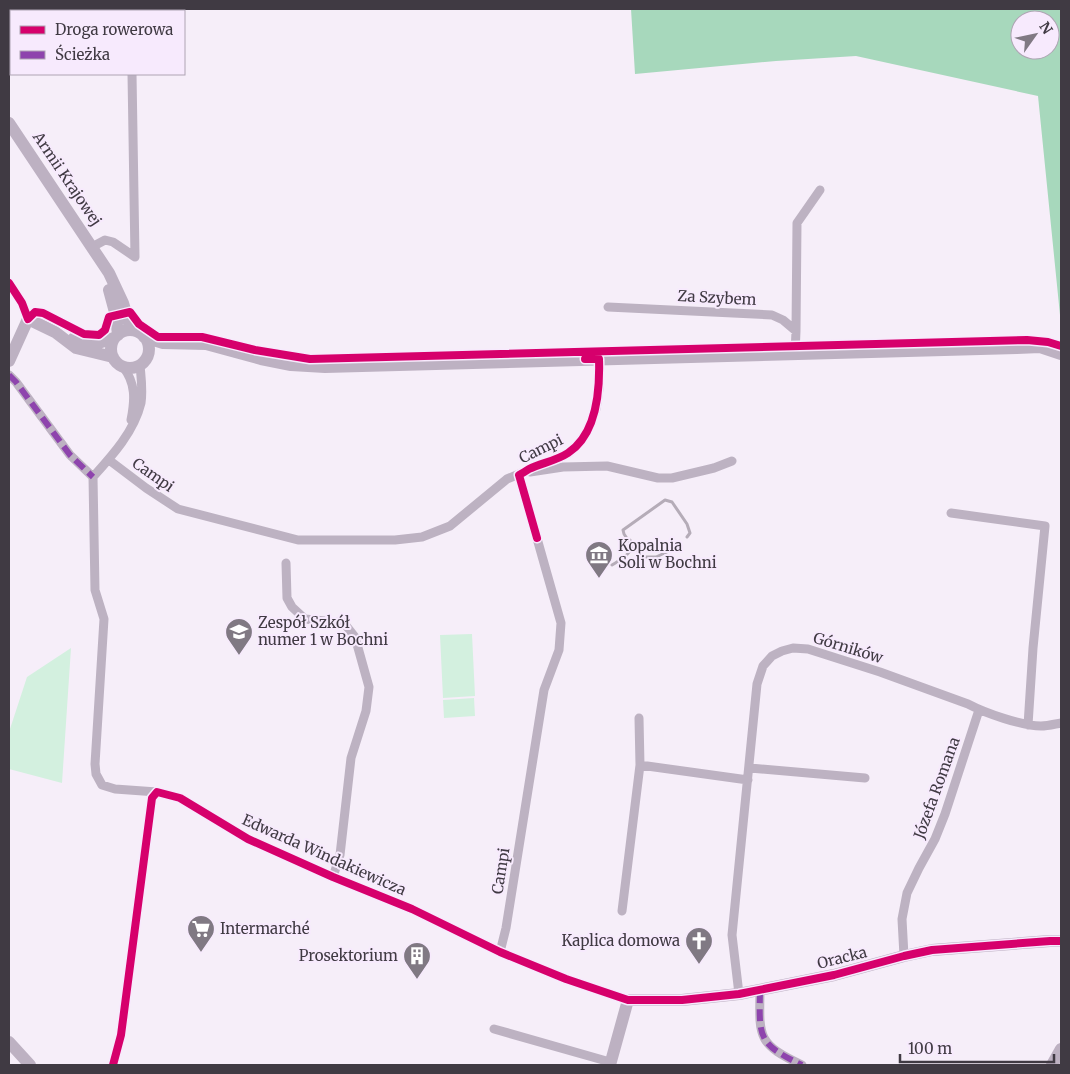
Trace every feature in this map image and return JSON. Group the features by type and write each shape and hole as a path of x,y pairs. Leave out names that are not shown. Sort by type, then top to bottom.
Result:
{"main road":[{"name":"Armii Krajowej","path":"9,123 109,274 123,302 132,330"},
{"name":"Armii Krajowej","path":"94,251 114,304 116,337"},
{"path":"9,361 28,318 55,332 96,344 116,337 122,332 132,330 141,334 148,346 143,362"},
{"path":"55,332 76,348 113,357 123,367 135,367 163,351 227,351"},
{"path":"113,357 111,348 116,337"},
{"path":"144,338 163,343 206,344 261,360 292,365 324,367 1040,347 1061,354"},
{"name":"Oracka","path":"628,1000 682,1000 739,994 834,975 932,950 1061,941"},
{"path":"610,1064 628,1000"},
{"path":"9,1042 30,1065"},
{"path":"1052,1065 1061,1049"}],"street":[{"path":"94,251 105,240 113,242 136,257 132,75"},
{"path":"796,354 797,223 820,190"},
{"path":"9,283 22,303 28,318"},
{"name":"Za Szybem","path":"608,307 772,314 796,331"},
{"name":"Campi","path":"109,460 178,509 298,540 396,540 422,537 450,526 507,479 569,453 578,444 586,433 596,409 599,389 599,359"},
{"path":"9,375 70,455 93,477 109,460 136,417 141,403 143,362"},
{"path":"123,367 130,376 134,392 128,432"},
{"path":"522,474 563,467 607,466 658,478 672,478 714,468 732,461"},
{"name":"Campi","path":"500,952 506,928 544,690 559,650 562,623 522,474"},
{"name":"Edwarda Windakiewicza","path":"93,477 95,590 104,619 96,774 102,785 115,789 157,792 180,798 248,838 333,877 412,909 500,952 566,979 628,1000"},
{"path":"951,513 1046,526 1033,648 1028,725"},
{"path":"286,563 287,598 292,607 305,619 344,623 355,637 369,687 366,711 351,758 340,855 333,877"},
{"name":"Górników","path":"739,994 732,935 757,684 763,666 772,656 782,651 793,648 808,649 880,672 968,704 979,710"},
{"path":"979,710 1028,725 1042,726 1061,723"},
{"name":"Józefa Romana","path":"904,956 902,919 907,893 935,839 945,814 979,710"},
{"path":"622,910 640,765 639,718"},
{"path":"640,765 748,780"},
{"path":"750,768 865,778"},
{"path":"113,1065 121,1035 152,798 157,792"},
{"path":"760,991 761,1032 766,1041 775,1050 802,1065"},
{"path":"494,1029 610,1064"}],"green space":[{"path":"631,9 1061,9 1061,325 1038,96 856,56 776,61 635,74"},
{"path":"472,634 475,696 443,698 440,635"},
{"path":"71,648 62,783 9,769 9,732 27,677"},
{"path":"474,698 475,716 444,718 443,700"}],"railway":[{"path":"612,565 627,555 632,546 623,530 665,500 672,502 687,524 690,533 687,537"},
{"path":"630,540 642,557 656,557 669,551"}],"marked path":[{"path":"9,375 70,455 93,477"},
{"path":"760,991 760,1019 764,1038 777,1051 802,1065"}],"cycle path":[{"path":"9,283 22,303 28,319 35,312 43,313 84,334 99,335 105,330 109,317 130,312 139,324 158,337 202,337 255,350 310,359 1027,340 1048,342 1061,346"},
{"path":"537,538 519,475 568,453 578,445 585,435 595,410 599,384 599,359 585,359"},
{"path":"113,1065 121,1035 152,798 157,792 180,798 248,839 333,877 412,909 500,952 566,979 628,1000 682,1000 739,994 834,975 932,950 1061,941"}],"place":[{"name":"Kopalnia Soli w Bochni","path":"599,579"},
{"name":"Zespół Szkół numer 1 w Bochni","path":"239,656"},
{"name":"Intermarché","path":"201,953"},
{"name":"Kaplica domowa","path":"699,965"},
{"name":"Prosektorium","path":"417,980"}]}
